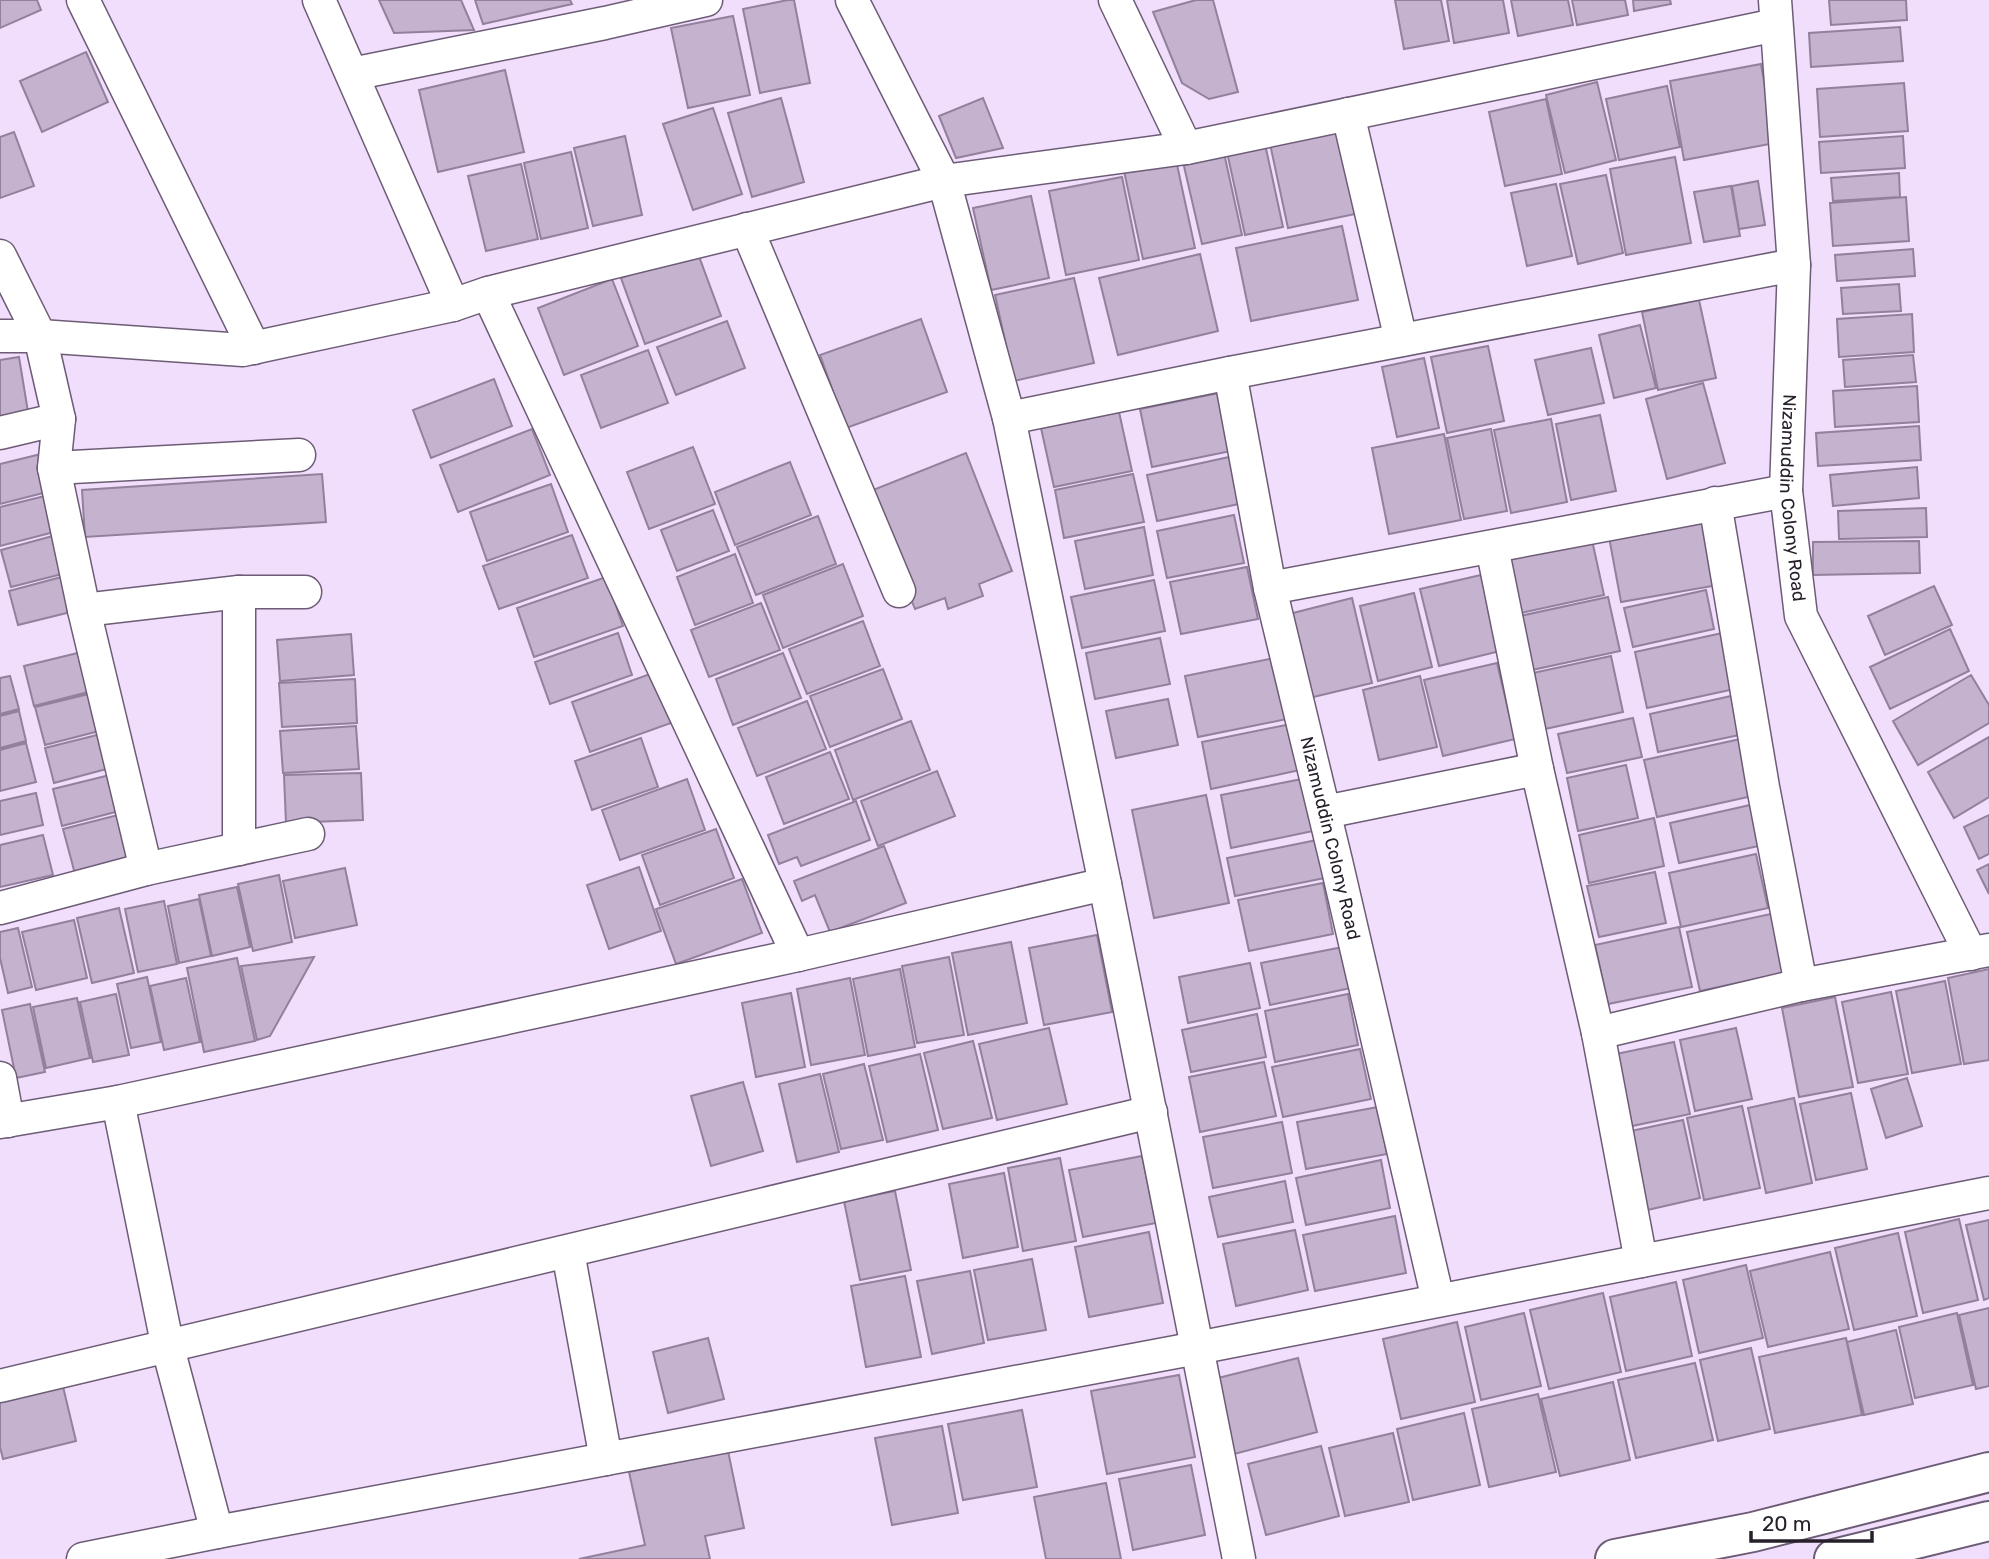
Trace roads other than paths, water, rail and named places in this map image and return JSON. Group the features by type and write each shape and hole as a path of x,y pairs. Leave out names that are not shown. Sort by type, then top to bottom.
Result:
{"street":[{"path":"83,0 254,348"},
{"path":"319,0 453,305"},
{"path":"352,74 599,11 706,0"},
{"path":"852,0 944,181 1010,418 1239,1559"},
{"path":"1115,0 1186,148"},
{"path":"0,336 40,336 243,350 254,348 453,305 488,293 944,181 1186,148 1348,114 1776,13"},
{"name":"Nizamuddin Colony Road","path":"1598,1033 1801,985 1980,952 1801,616 1786,491 1794,265 1776,13"},
{"path":"1348,114 1401,340"},
{"path":"747,229 899,591"},
{"path":"0,256 40,336 59,419 54,468 84,610 146,869"},
{"path":"1010,418 1794,265"},
{"path":"488,293 799,955"},
{"name":"Nizamuddin Colony Road","path":"1230,373 1270,588 1438,1300"},
{"path":"0,433 59,419"},
{"path":"54,468 299,455"},
{"path":"1270,588 1786,491"},
{"path":"1715,503 1763,788 1801,985"},
{"path":"1492,547 1537,769 1598,1033 1641,1261"},
{"path":"84,610 239,592 305,592"},
{"path":"239,592 239,849"},
{"path":"1325,813 1537,769"},
{"path":"0,908 146,869 308,834"},
{"path":"0,1078 4,1122 118,1102 799,955 1105,884"},
{"path":"118,1102 168,1348 217,1532"},
{"path":"0,1386 1151,1112"},
{"path":"83,1559 1197,1348 1989,1194"},
{"path":"568,1252 606,1459"},
{"path":"1615,1559 1754,1545 1812,1517 1989,1472"},
{"path":"1812,1517 1815,1559"},
{"path":"1835,1559 1989,1521"}]}
